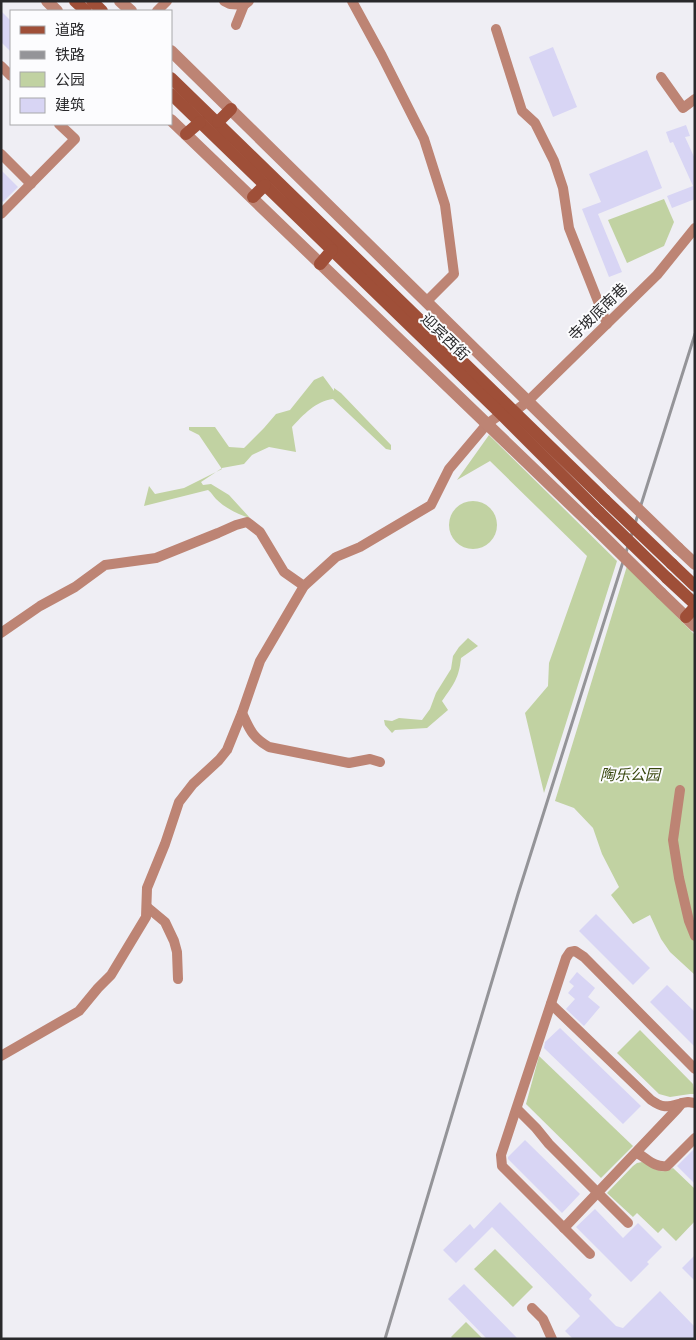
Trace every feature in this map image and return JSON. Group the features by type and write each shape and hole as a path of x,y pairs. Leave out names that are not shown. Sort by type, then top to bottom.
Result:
{"main road":[{"path":"75,1 85,10"},
{"path":"92,1 101,10"},
{"name":"迎宾西街","path":"172,79 695,586"},
{"name":"迎宾西街","path":"172,95 695,605"},
{"path":"218,122 231,109"},
{"path":"186,134 200,122"},
{"path":"253,198 265,185"},
{"path":"320,264 332,250"},
{"path":"501,414 515,411"},
{"path":"690,621 695,605"}],"street":[{"path":"47,1 56,10"},
{"path":"120,1 130,10"},
{"path":"158,10 167,1"},
{"path":"224,1 230,4 247,3"},
{"path":"352,1 424,139 445,205 454,274 427,301"},
{"path":"236,24 247,3"},
{"path":"496,29 522,111 535,123 554,161 563,188 569,228 607,324"},
{"path":"172,52 695,564"},
{"path":"1,66 10,75"},
{"path":"661,77 683,108 695,99"},
{"path":"172,121 594,526 690,621"},
{"path":"1,214 75,140 60,125"},
{"path":"1,154 31,184"},
{"name":"寺坡底南巷","path":"515,411 528,401 657,275 695,228"},
{"path":"1,1056 79,1011 110,975 146,917 147,888 180,802 193,784 227,750 260,661 304,586 336,557 360,547 431,505 449,469 486,424 501,414"},
{"path":"1,633 40,606 75,587 105,565 156,558 236,524 247,522 260,532 284,572 304,586"},
{"path":"242,713 250,730 258,740 269,746 349,763 370,759 380,762"},
{"path":"680,790 673,840 679,878 689,921 695,936"},
{"path":"146,907 165,922 174,941 177,952 178,980"},
{"path":"590,1254 502,1166 501,1155 566,958 570,952 576,951 590,963 695,1068"},
{"path":"551,1004 658,1105 667,1108 682,1103 695,1103"},
{"path":"564,1228 637,1153 682,1103"},
{"path":"517,1108 549,1144 628,1222"},
{"path":"637,1153 656,1165 666,1166 695,1138"},
{"path":"532,1308 543,1319 552,1339"}],"green space":[{"path":"664,199 674,222 664,246 627,263 608,220"},
{"path":"323,376 334,391 334,388 341,393 391,445 391,450 386,449 333,399 315,406 305,413 292,427 296,452 269,447 252,455 244,464 222,468 199,435 189,430 189,427 215,427 229,447 244,448 276,414 290,410 314,380"},
{"path":"489,435 617,561 544,793 525,713 548,686 549,663 587,556 490,461 457,480"},
{"path":"216,472 201,482 203,485 211,484 229,495 250,518 224,505 208,490 144,506 149,486 155,494 184,488"},
{"path":"468,501 478,501 487,505 493,511 496,516 496,534 487,545 478,549 468,549 459,545 453,539 449,530 449,520 453,511 459,505"},
{"name":"陶乐公园","path":"627,566 695,635 695,975 670,952 661,939 650,915 633,924 611,895 619,887 602,854 593,828 574,808 555,801"},
{"path":"468,638 478,646 461,658 455,681 442,701 448,710 427,728 395,730 392,733 385,725 384,720 392,721 399,718 422,720 430,709 436,693 451,669 453,656"},
{"path":"640,1030 693,1084 695,1094 670,1097 659,1094 617,1053"},
{"path":"539,1056 633,1146 601,1178 526,1104"},
{"path":"642,1162 660,1171 673,1168 695,1189 695,1221 676,1241 663,1228 658,1233 637,1213 633,1217 607,1193 633,1166"},
{"path":"495,1249 533,1287 513,1307 474,1269"},
{"path":"466,1322 483,1339 453,1339 451,1337"}],"building":[{"path":"1,11 10,20 10,51 1,42"},
{"path":"553,47 577,107 553,117 529,57"},
{"path":"686,125 690,136 685,137 695,159 695,199 672,208 667,196 693,186 673,142 670,143 666,132"},
{"path":"647,150 662,188 598,214 622,272 609,277 582,209 601,202 589,174"},
{"path":"1,170 18,187 3,202 1,200"},
{"path":"596,914 650,968 633,985 579,931"},
{"path":"577,972 595,988 588,997 600,1007 584,1026 566,1009 575,999 568,993 574,986 569,982"},
{"path":"667,985 695,1012 695,1047 650,1002"},
{"path":"560,1028 641,1106 623,1124 544,1048 545,1042"},
{"path":"525,1140 580,1194 562,1213 508,1159"},
{"path":"695,1148 695,1184 677,1166"},
{"path":"500,1202 592,1295 589,1299 616,1326 623,1328 660,1291 695,1327 695,1339 573,1339 565,1331 580,1316 492,1227 456,1263 443,1250 470,1224 474,1229"},
{"path":"595,1209 623,1238 638,1223 662,1247 647,1262 649,1264 631,1282 576,1227"},
{"path":"695,1255 695,1281 682,1268"},
{"path":"464,1284 518,1339 487,1339 448,1299"}],"railway":[{"path":"385,1339 518,894 695,334"}]}
